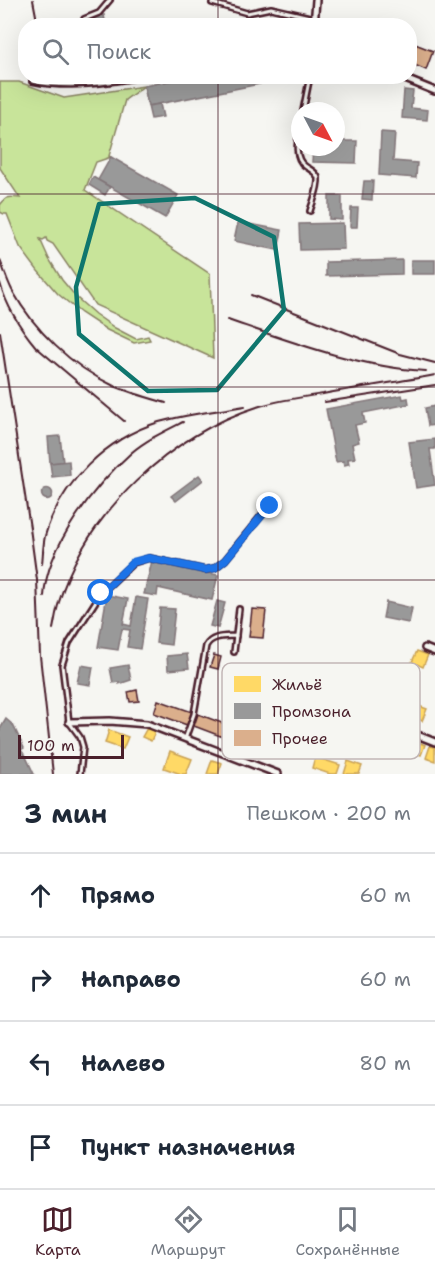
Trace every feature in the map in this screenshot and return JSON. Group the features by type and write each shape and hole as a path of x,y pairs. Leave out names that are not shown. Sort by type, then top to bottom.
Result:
{"street":[{"path":"315,18 316,0"},
{"path":"417,84 435,91"},
{"path":"425,648 435,652"},
{"path":"69,722 110,721 147,724 222,753"},
{"path":"420,736 435,742"},
{"path":"238,759 278,774"}],"lane":[{"path":"88,18 99,13 110,0"},
{"path":"212,3 247,13 271,8 315,18"},
{"path":"45,84 76,84"},
{"path":"305,102 308,84"},
{"path":"298,156 301,163 318,176 310,211"},
{"path":"80,774 83,747 80,737 69,722 62,665 69,643 101,593 133,562 149,558 205,570 215,568 225,560 270,506"},
{"path":"234,652 239,609"},
{"path":"185,739 194,714 206,646 213,638 236,636"}],"highlighted area":[{"path":"195,198 274,237 284,310 217,390 148,391 79,334 76,287 99,204"}],"green space":[{"path":"0,82 18,82 18,84 25,84 64,98 144,86 125,100 109,156 111,157 96,162 85,190 210,274 213,358 95,305 53,244 46,238 40,239 62,280 77,298 115,328 136,339 148,336 150,340 134,343 107,330 58,294 20,247 7,214 0,212 0,205 7,198 20,198 0,168"}],"building: Жильё":[{"path":"417,651 428,655 423,667 420,663 412,662"},
{"path":"420,706 427,709 422,721 420,720"},
{"path":"147,728 155,732 151,741 142,737"},
{"path":"109,730 128,737 123,749 105,743"},
{"path":"420,743 425,745 420,755"},
{"path":"430,746 435,747 435,761 426,758"},
{"path":"170,751 192,759 186,774 164,768"},
{"path":"314,759 340,765 337,774 312,768"},
{"path":"212,760 222,763 218,774 207,774"},
{"path":"348,761 362,766 359,774 344,774"}],"building: Промзона":[{"path":"104,15 105,18 89,18"},
{"path":"154,84 260,84 148,106 144,86"},
{"path":"404,90 413,91 411,108 428,110 427,120 402,118"},
{"path":"160,104 163,117 151,119 148,106"},
{"path":"381,132 395,133 393,161 417,163 416,178 379,175"},
{"path":"345,141 357,141 356,163 312,162 312,156 345,156"},
{"path":"111,157 178,195 165,218 98,180"},
{"path":"93,177 110,187 105,195 89,185"},
{"path":"364,181 373,181 372,200 362,199"},
{"path":"329,196 342,196 342,220 329,219"},
{"path":"351,208 358,208 357,227 350,227"},
{"path":"238,222 282,230 278,250 234,241"},
{"path":"343,223 344,249 300,250 299,224"},
{"path":"402,260 402,274 326,276 326,262"},
{"path":"411,260 435,260 435,274 411,274"},
{"path":"402,395 403,399 408,398 409,404 363,413 365,423 355,425 359,442 352,444 355,458 348,459 349,464 344,465 343,461 336,462 326,409"},
{"path":"435,406 435,425 428,426 425,408"},
{"path":"60,436 63,462 50,463 48,437"},
{"path":"435,439 435,449 430,449 435,485 416,488 409,442"},
{"path":"69,461 70,475 52,477 50,463"},
{"path":"199,475 203,480 176,501 171,496"},
{"path":"47,489 51,490 51,498 47,499 43,498 42,494 43,490"},
{"path":"152,561 218,575 212,600 158,588 157,596 144,594"},
{"path":"107,595 128,599 123,624 131,626 136,597 148,599 140,649 127,647 130,630 122,629 118,650 98,647"},
{"path":"217,601 225,603 218,628 210,626"},
{"path":"386,602 412,608 409,623 383,618"},
{"path":"160,608 175,609 171,645 156,643"},
{"path":"187,654 189,668 168,670 167,656"},
{"path":"81,665 93,667 90,685 77,683"},
{"path":"128,665 131,680 119,684 119,682 113,683 110,668"},
{"path":"6,719 13,725 24,748 21,750 34,774 0,774 0,729"}],"building: Прочее":[{"path":"417,45 433,51 426,70 417,66"},
{"path":"252,609 266,610 263,638 249,637"},
{"path":"214,655 221,657 218,669 210,667"},
{"path":"137,690 139,701 130,702 128,692"},
{"path":"158,700 192,712 187,725 154,713"},
{"path":"198,714 222,723 222,737 194,726"}],"railway":[{"path":"33,0 36,18"},
{"path":"0,260 10,286 21,305 43,333 69,358 114,386 166,403"},
{"path":"0,283 6,301 36,347 124,421"},
{"path":"251,295 400,354 435,363"},
{"path":"228,320 350,359 401,369 426,371"},
{"path":"0,332 37,580 40,656 53,774"},
{"path":"53,629 59,602 72,569 89,538 111,508 136,481 164,457 195,436 227,419 260,406 435,375"},
{"path":"325,402 435,385"},
{"path":"42,564 45,536 62,498 88,465 104,451 121,439 159,422 245,406"},
{"path":"44,596 47,577 63,537 88,499 131,453 149,440 183,422"}],"route":[{"path":"101,593 133,562 149,558 205,570 215,568 225,560 270,506"}]}
